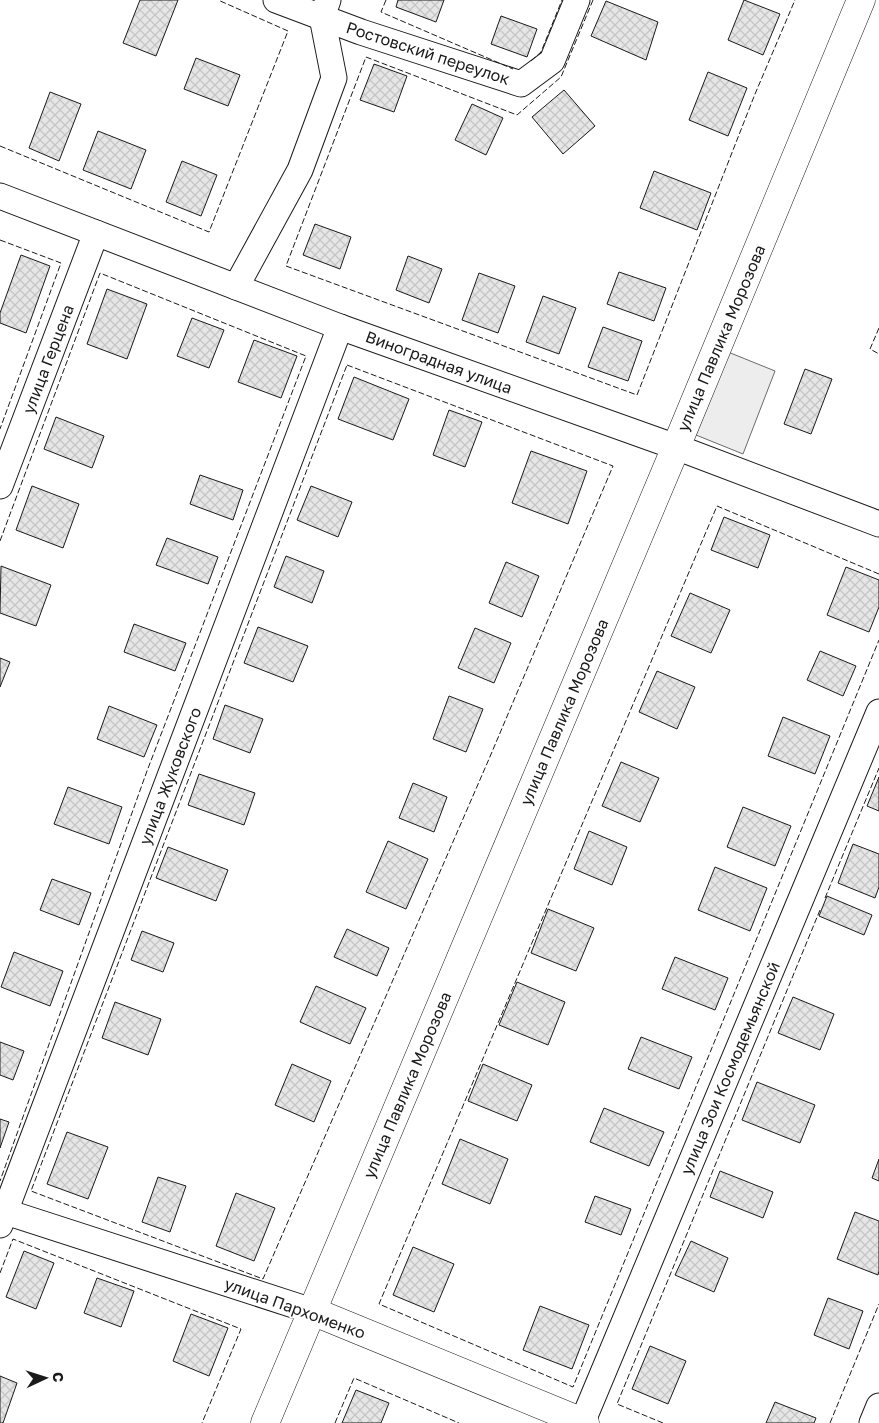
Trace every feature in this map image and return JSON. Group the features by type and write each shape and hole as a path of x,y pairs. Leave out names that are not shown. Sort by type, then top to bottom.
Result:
{"street":[{"path":"236,287 300,170 334,78 325,9 276,0"},
{"name":"Ростовский переулок","path":"325,9 362,32 521,84 552,61 577,0"},
{"name":"улица Павлика Морозова","path":"265,1423 676,447 861,0"},
{"name":"Виноградная улица","path":"0,196 340,327 676,447 879,524"},
{"name":"улица Герцена","path":"0,486 96,233"},
{"name":"улица Жуковского","path":"2,1215 340,327"},
{"name":"улица Зои Космодемьянской","path":"583,1423 879,712"},
{"name":"улица Пархоменко","path":"2,1215 312,1311 583,1423"},
{"path":"872,1423 879,1406"}],"shaded area":[{"path":"728,352 775,371 743,454 696,435"}],"building":[{"path":"140,0 178,0 156,56 123,43"},
{"path":"398,0 444,0 436,22 396,7"},
{"path":"744,0 780,14 763,55 728,40"},
{"path":"606,1 658,22 646,60 591,36"},
{"path":"501,16 537,29 527,57 491,44"},
{"path":"196,58 240,75 228,106 184,89"},
{"path":"374,64 407,76 394,112 360,100"},
{"path":"708,72 747,88 728,136 689,120"},
{"path":"564,90 595,126 563,154 532,117"},
{"path":"50,92 81,104 59,161 29,148"},
{"path":"472,104 503,118 486,155 455,140"},
{"path":"98,131 146,150 131,189 83,170"},
{"path":"182,161 217,175 201,216 166,202"},
{"path":"654,171 711,193 697,230 640,208"},
{"path":"315,224 351,237 340,269 303,255"},
{"path":"21,255 50,266 26,333 0,323 0,313"},
{"path":"408,256 442,269 429,303 396,290"},
{"path":"619,272 666,288 654,321 607,304"},
{"path":"479,273 515,286 498,333 462,320"},
{"path":"107,289 147,304 127,359 87,344"},
{"path":"543,296 576,308 559,354 526,342"},
{"path":"192,318 224,330 209,368 177,356"},
{"path":"603,327 642,341 628,381 588,367"},
{"path":"254,340 297,356 281,398 238,382"},
{"path":"805,369 832,379 811,434 784,424"},
{"path":"354,377 409,399 393,440 338,419"},
{"path":"449,410 482,422 465,467 433,455"},
{"path":"56,417 104,436 92,468 44,449"},
{"path":"531,451 587,471 568,524 512,503"},
{"path":"200,475 243,490 233,520 190,504"},
{"path":"32,486 79,504 63,548 16,530"},
{"path":"311,486 352,502 338,537 297,520"},
{"path":"724,517 770,535 758,568 711,550"},
{"path":"167,538 218,557 208,584 156,565"},
{"path":"286,556 324,571 312,603 274,587"},
{"path":"506,562 539,576 522,617 489,603"},
{"path":"1,566 51,585 36,626 0,613"},
{"path":"846,567 879,580 879,607 869,632 827,615"},
{"path":"690,593 730,610 711,653 671,636"},
{"path":"134,624 186,643 175,671 124,652"},
{"path":"258,627 308,646 293,682 244,663"},
{"path":"475,628 511,643 494,683 458,668"},
{"path":"820,651 856,666 843,696 807,680"},
{"path":"0,658 10,662 0,687"},
{"path":"657,671 695,687 677,729 639,712"},
{"path":"449,696 483,709 466,752 433,739"},
{"path":"225,705 263,719 250,753 213,739"},
{"path":"109,706 157,725 144,757 97,739"},
{"path":"783,717 830,736 815,774 768,756"},
{"path":"621,762 659,778 640,822 602,806"},
{"path":"199,774 255,793 244,825 188,805"},
{"path":"879,777 879,811 867,806"},
{"path":"413,783 447,797 434,832 399,818"},
{"path":"68,787 122,807 109,844 54,824"},
{"path":"743,807 791,826 775,866 727,847"},
{"path":"589,831 627,847 612,885 574,869"},
{"path":"388,841 428,859 406,909 366,892"},
{"path":"853,844 879,854 879,887 875,898 838,883"},
{"path":"168,847 228,870 216,901 156,878"},
{"path":"715,867 767,888 750,931 698,910"},
{"path":"52,879 91,893 79,925 40,910"},
{"path":"827,896 872,915 864,935 819,916"},
{"path":"548,909 594,928 576,971 531,953"},
{"path":"347,929 389,948 377,976 334,957"},
{"path":"142,931 174,943 163,972 131,960"},
{"path":"14,952 63,971 50,1006 1,987"},
{"path":"675,957 728,978 715,1010 662,989"},
{"path":"517,982 565,1002 548,1045 499,1025"},
{"path":"316,986 366,1008 350,1044 300,1022"},
{"path":"793,997 834,1014 820,1050 778,1033"},
{"path":"115,1002 161,1019 148,1055 102,1038"},
{"path":"641,1037 692,1057 679,1089 628,1069"},
{"path":"0,1042 24,1051 13,1080 0,1075"},
{"path":"292,1064 331,1081 314,1122 275,1105"},
{"path":"483,1064 532,1085 517,1121 468,1101"},
{"path":"757,1082 815,1105 800,1143 742,1120"},
{"path":"604,1108 664,1132 649,1166 590,1142"},
{"path":"0,1119 9,1122 0,1148"},
{"path":"67,1132 108,1147 88,1199 47,1184"},
{"path":"460,1139 508,1159 490,1204 442,1184"},
{"path":"879,1159 879,1181 872,1178"},
{"path":"720,1171 773,1192 763,1218 710,1197"},
{"path":"158,1177 186,1186 170,1232 142,1222"},
{"path":"236,1193 275,1208 254,1261 216,1246"},
{"path":"595,1196 631,1209 621,1235 585,1222"},
{"path":"855,1212 879,1221 878,1275 837,1259"},
{"path":"691,1241 728,1258 714,1292 675,1275"},
{"path":"413,1247 454,1264 434,1312 393,1295"},
{"path":"24,1251 54,1263 36,1309 6,1297"},
{"path":"97,1278 134,1291 121,1327 84,1313"},
{"path":"828,1298 863,1311 849,1349 814,1335"},
{"path":"540,1306 589,1325 572,1369 523,1350"},
{"path":"191,1314 228,1328 209,1376 173,1361"},
{"path":"650,1346 686,1361 668,1404 632,1389"},
{"path":"0,1376 17,1383 3,1423 0,1423"},
{"path":"356,1390 389,1403 381,1423 342,1423"},
{"path":"775,1402 816,1418 814,1423 766,1423"}],"fence":[{"path":"0,146 209,232 288,31 218,0"},
{"path":"386,0 381,12 513,69"},
{"path":"531,61 541,52 562,0"},
{"path":"593,0 561,77 517,115 366,57 286,266 637,395 755,94 795,0"},
{"path":"0,240 61,263 0,429"},
{"path":"0,541 100,273 306,356 147,771 0,1181"},
{"path":"879,328 870,349 879,354"},
{"path":"347,365 613,466 489,759 263,1279 31,1191 347,365"},
{"path":"879,574 717,506 379,1304 573,1387 879,640"},
{"path":"825,898 879,768"},
{"path":"663,1423 617,1404 820,910"},
{"path":"0,1273 13,1239 241,1329 202,1423"},
{"path":"830,1423 879,1304"},
{"path":"335,1423 354,1378 459,1423"}]}
